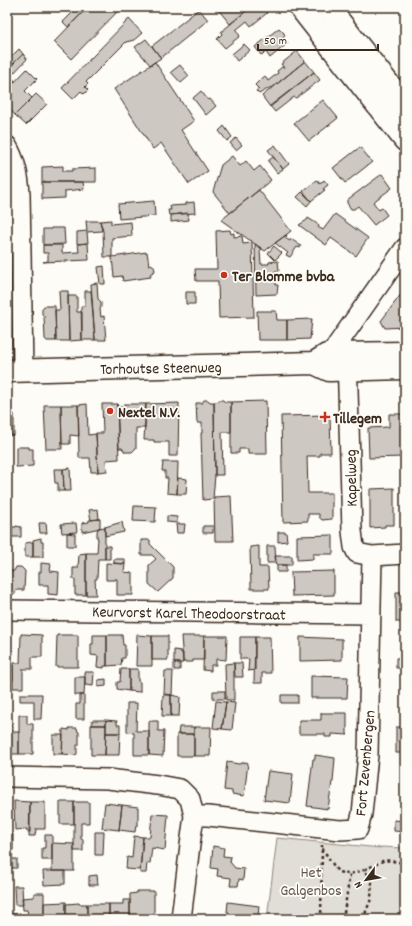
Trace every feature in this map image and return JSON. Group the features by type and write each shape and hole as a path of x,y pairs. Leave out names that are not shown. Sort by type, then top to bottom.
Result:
{"main road":[{"path":"300,7 405,140"},
{"path":"328,7 405,105"},
{"name":"Torhoutse Steenweg","path":"15,370 335,362 405,353"},
{"name":"Torhoutse Steenweg","path":"335,362 405,368"}],"street":[{"path":"7,146 18,174 20,194 15,370"},
{"path":"335,362 337,346 405,248"},
{"name":"Kapelweg","path":"335,362 352,541 354,547 357,553 372,556 405,554"},
{"name":"Fort Zevenbergen","path":"194,816 208,816 322,838 340,830 358,829 362,814 368,755 372,556"},
{"name":"Keurvorst Karel Theodoorstraat","path":"7,610 370,614"},
{"path":"7,777 108,779 180,789 190,798 194,816 181,919"}],"path":[{"path":"322,838 338,872 350,874 364,870 385,860 405,862"},
{"path":"321,919 322,838"},
{"path":"364,870 372,880 371,899 364,919"},
{"path":"343,919 350,874"}],"green space":[{"name":"Het Galgenbos","path":"277,838 381,848 403,848 405,841 405,919 267,919"}],"building":[{"path":"78,7 87,8 68,27 63,22"},
{"path":"88,7 121,8 71,59 54,42"},
{"path":"216,7 251,7 230,24"},
{"path":"251,7 262,7 267,13 251,26 247,21 236,30 240,36 225,48 217,39 222,34 221,32"},
{"path":"199,9 208,20 161,58 152,46"},
{"path":"129,19 142,33 134,40 126,42 86,82 88,84 85,87 88,90 84,94 81,91 73,99 62,88"},
{"path":"279,28 284,33 285,36 283,38 288,43 270,58 266,52 261,55 255,47"},
{"path":"146,39 161,58 150,65 135,47"},
{"path":"244,44 250,50 237,61 232,54"},
{"path":"19,49 23,54 7,70 7,61 9,63 11,62 9,59"},
{"path":"297,51 305,61 272,88 271,87 259,94 256,91 259,89 255,85 265,76 268,81 278,73 277,71 282,67 284,68 281,64"},
{"path":"23,54 27,59 11,76 15,81 7,90 7,70"},
{"path":"305,61 314,72 270,107 262,96"},
{"path":"155,62 194,121 181,130 208,171 189,184 161,143 153,149 114,89"},
{"path":"180,65 189,76 181,83 171,72"},
{"path":"27,69 37,79 25,91 32,98 15,115 7,106 7,90"},
{"path":"314,72 320,80 296,98 294,97 275,112 270,106"},
{"path":"201,91 208,100 210,99 216,106 206,115 193,98"},
{"path":"36,94 47,104 26,125 15,115"},
{"path":"323,100 338,118 309,141 294,123"},
{"path":"224,126 232,137 227,141 219,131"},
{"path":"236,138 242,145 236,150 230,143"},
{"path":"275,145 289,164 283,169 268,150"},
{"path":"360,147 372,162 345,183 333,168"},
{"path":"232,156 240,166 246,161 254,171 260,166 271,180 230,213 213,192 221,165"},
{"path":"273,157 283,169 277,173 268,161"},
{"path":"63,166 63,171 96,168 96,182 42,182 42,167"},
{"path":"382,174 392,188 373,202 379,210 382,208 387,215 374,225 358,206 351,209 347,203 347,200"},
{"path":"317,180 320,184 324,180 328,185 323,189 325,190 311,201 303,191"},
{"path":"42,182 83,182 84,189 65,191 65,198 42,199"},
{"path":"259,190 291,231 265,251 221,220"},
{"path":"302,192 311,201 307,206 297,197"},
{"path":"154,201 155,216 119,219 118,204"},
{"path":"194,202 195,213 169,215 168,210 171,210 170,206 186,205 186,203"},
{"path":"188,213 189,220 171,222 171,215"},
{"path":"335,214 368,238 356,256 331,238 326,245 299,225 308,218 319,225 318,227 323,230"},
{"path":"111,220 111,224 131,222 132,236 112,238 112,257 104,257 103,231 100,221"},
{"path":"86,221 100,221 102,231 87,232 88,243 77,244 77,232 87,231"},
{"path":"64,228 65,244 43,245 43,229"},
{"name":"Ter Blomme bvba","path":"230,230 231,234 234,233 234,237 242,236 243,244 252,243 254,317 219,318 218,281 196,281 195,269 217,269 216,231"},
{"path":"286,235 287,236 285,238 290,241 291,239 301,246 300,248 297,247 290,257 286,255 288,253 275,243"},
{"path":"88,243 89,260 43,262 48,261 48,253 43,253 43,245 62,245 62,253 79,252 78,244"},
{"path":"255,244 262,249 260,251 261,264 269,264 269,262 278,261 279,271 275,271 276,285 278,285 277,294 256,295"},
{"path":"274,246 282,253 275,260 268,253"},
{"path":"147,252 149,265 151,264 154,266 155,271 150,274 151,277 123,281 122,276 114,277 112,257"},
{"path":"104,266 105,284 100,284 98,267"},
{"path":"97,283 98,299 101,302 101,317 104,316 106,340 95,340 91,284"},
{"path":"405,289 405,327 385,328 381,321"},
{"path":"59,291 68,291 69,341 56,341 55,310 60,310"},
{"path":"85,291 91,291 95,340 82,340 81,306 85,306"},
{"path":"186,292 195,292 195,304 186,304"},
{"path":"68,296 77,296 77,312 82,312 82,340 69,341"},
{"path":"44,306 55,306 56,341 47,341 45,339 44,316 42,314 42,309"},
{"path":"257,311 276,311 277,320 287,320 287,340 258,340"},
{"path":"312,319 310,339 287,340 287,320"},
{"path":"204,400 214,402 215,475 213,499 203,500 202,423 197,423 196,403 202,403"},
{"path":"219,400 231,402 231,432 222,432 223,475 215,475 214,402"},
{"path":"266,401 267,454 248,454 248,449 239,449 239,453 231,453 231,402"},
{"path":"179,403 178,456 169,456 169,442 144,440 146,404"},
{"path":"87,404 88,435 96,434 98,472 91,472 90,458 79,458 78,405"},
{"path":"102,404 117,404 119,459 106,460 107,471 98,472 96,433 103,433"},
{"path":"124,404 146,404 145,428 136,428 136,448 132,452 125,452 122,448 119,448 117,407 125,407"},
{"path":"44,405 61,405 62,449 46,449"},
{"path":"61,405 78,405 79,436 70,435 70,444 62,444"},
{"path":"7,406 8,414 14,414 14,435 7,436"},
{"path":"389,414 404,414 405,446 403,446 403,457 369,458 368,428 389,427"},
{"path":"330,415 331,453 320,453 320,456 307,456 308,493 332,493 332,519 322,520 319,517 319,514 308,514 308,521 283,522 281,416"},
{"path":"16,447 29,447 29,449 33,449 33,466 16,467"},
{"path":"163,462 178,462 177,494 167,493 168,478 165,478 165,471 162,471"},
{"path":"70,468 71,491 64,491 63,469"},
{"path":"54,469 63,469 64,491 58,491 58,483 55,483"},
{"path":"178,478 187,479 186,494 177,494"},
{"path":"394,488 394,525 370,528 370,489"},
{"path":"231,496 233,541 215,541 214,497"},
{"path":"134,506 156,507 155,522 133,521"},
{"path":"98,509 99,519 91,520 89,510"},
{"path":"167,516 177,517 177,523 167,522"},
{"path":"100,519 100,528 82,532 82,523 89,522 89,520"},
{"path":"122,522 124,532 105,536 105,527"},
{"path":"39,523 46,523 47,533 40,533"},
{"path":"76,523 77,532 62,533 61,524"},
{"path":"176,524 185,524 184,533 177,533"},
{"path":"203,526 213,526 213,533 203,533"},
{"path":"12,527 21,527 21,537 12,537"},
{"path":"105,527 105,559 98,559 97,579 95,579 96,595 86,595 86,553 97,553 98,528"},
{"path":"278,532 286,532 287,541 278,542"},
{"path":"67,533 75,534 75,546 67,546"},
{"path":"333,535 333,554 313,554 313,559 297,560 297,536"},
{"path":"41,538 41,542 43,542 43,557 33,557 33,540"},
{"path":"141,540 150,540 150,544 173,567 173,578 158,592 149,584 149,565 156,559 152,555 141,555"},
{"path":"33,542 33,557 25,557 25,543"},
{"path":"105,546 110,546 110,559 105,559"},
{"path":"259,546 259,567 268,567 269,589 251,589 250,547"},
{"path":"267,546 275,546 276,563 267,563"},
{"path":"86,553 86,595 75,595 73,568 78,568 79,554"},
{"path":"275,556 292,556 292,565 276,565"},
{"path":"114,559 125,559 125,564 114,563"},
{"path":"41,563 51,564 50,571 59,572 58,595 48,594 48,585 39,585"},
{"path":"106,563 125,564 124,572 133,573 133,595 117,595 117,579 106,580"},
{"path":"277,565 286,565 286,572 277,572"},
{"path":"16,567 21,567 25,571 24,590 16,590 15,594 7,594 7,571 14,571"},
{"path":"334,571 334,595 292,596 291,572"},
{"path":"396,592 405,592 405,622 396,622"},
{"path":"21,634 42,635 42,657 32,657 32,669 23,669 23,688 13,688 13,663 20,663"},
{"path":"57,635 78,635 78,667 56,667"},
{"path":"93,635 107,635 107,666 104,666 104,668 97,667 98,656 91,655"},
{"path":"107,635 122,635 123,645 125,645 125,658 122,658 121,665 107,666"},
{"path":"137,635 152,636 152,666 136,666"},
{"path":"152,636 168,636 168,660 152,660"},
{"path":"181,636 204,636 204,660 183,662"},
{"path":"204,636 227,636 226,660 216,659 216,665 211,665 211,671 203,670"},
{"path":"240,637 255,637 255,670 248,671 249,659 240,659"},
{"path":"255,637 270,637 271,673 262,673 262,683 254,683"},
{"path":"300,637 342,639 342,660 300,661"},
{"path":"174,650 181,651 181,653 183,653 183,663 174,663"},
{"path":"396,658 405,658 405,668 396,668"},
{"path":"7,662 13,663 13,680 7,680"},
{"path":"174,663 180,663 180,670 174,670"},
{"path":"234,663 234,700 226,700 225,664"},
{"path":"234,663 242,663 243,677 235,677"},
{"path":"121,669 129,669 129,691 117,689 117,682 120,682"},
{"path":"129,669 138,669 140,692 129,691"},
{"path":"165,671 173,671 172,695 164,694"},
{"path":"85,672 94,672 93,686 85,685"},
{"path":"311,676 348,677 347,698 311,698"},
{"path":"75,677 85,677 84,695 75,695"},
{"path":"106,679 106,686 98,687 98,680"},
{"path":"213,691 225,691 225,699 213,699"},
{"path":"20,694 42,694 41,719 34,719 34,701 20,701"},
{"path":"80,695 84,695 84,719 76,719 76,704 80,704"},
{"path":"163,695 171,695 171,716 162,716"},
{"path":"171,695 180,697 179,716 171,716"},
{"path":"281,695 298,695 298,703 281,703"},
{"path":"216,701 226,702 222,729 213,728"},
{"path":"226,702 235,703 232,730 222,729"},
{"path":"127,703 137,703 136,731 149,731 149,755 134,755 134,733 127,732"},
{"path":"321,713 347,713 348,735 332,734 332,737 325,737 325,734 299,734 299,720 321,720"},
{"path":"19,715 27,715 27,724 33,724 33,754 19,754"},
{"path":"92,720 106,720 106,725 92,725"},
{"path":"106,720 117,721 117,725 120,725 120,733 106,733"},
{"path":"149,721 158,721 158,731 164,731 163,756 149,755"},
{"path":"91,725 106,725 105,755 91,755"},
{"path":"7,726 13,726 13,732 19,732 19,754 7,754"},
{"path":"179,727 194,727 194,734 178,734"},
{"path":"194,727 211,727 210,756 194,756"},
{"path":"396,727 405,727 405,753 396,753"},
{"path":"69,728 77,728 79,732 79,745 77,745 77,754 75,755 62,754 63,729 69,730"},
{"path":"106,733 120,733 119,755 105,755"},
{"path":"177,734 194,734 194,756 177,756"},
{"path":"53,735 63,735 62,754 53,754"},
{"path":"315,755 335,758 333,782 328,809 307,806 313,759 315,759"},
{"path":"227,762 239,764 246,762 248,763 244,796 232,794 232,791 224,790"},
{"path":"268,771 293,774 290,803 264,800"},
{"path":"14,801 30,802 30,832 27,832 27,829 15,830"},
{"path":"30,802 45,802 45,829 36,829 35,836 29,836"},
{"path":"60,802 74,802 74,824 60,824"},
{"path":"74,802 89,802 89,823 81,823 83,851 74,851"},
{"path":"105,803 122,805 119,830 102,828"},
{"path":"122,805 138,807 138,825 136,825 135,832 119,830"},
{"path":"404,808 405,832 394,831 394,820 404,821"},
{"path":"152,814 168,815 165,850 152,848 150,863 147,863 146,873 140,873 143,837 150,837"},
{"path":"95,832 104,832 103,855 95,855"},
{"path":"7,834 13,834 13,850 7,850"},
{"path":"45,835 52,835 52,860 42,860 42,848 45,848"},
{"path":"134,836 143,837 140,870 126,869 127,857 132,858"},
{"path":"52,843 74,844 74,871 52,871"},
{"path":"213,846 224,848 223,856 231,857 230,862 235,868 244,869 243,880 239,879 238,886 230,886 231,878 217,876 218,869 211,868"},
{"path":"8,850 12,850 12,859 17,859 17,868 7,868"},
{"path":"43,871 65,871 65,884 44,885"},
{"path":"97,875 98,885 89,885 89,876"},
{"path":"14,886 22,886 23,905 15,905"},
{"path":"7,888 9,914 19,914 19,919 7,919"},
{"path":"137,891 154,891 154,919 130,919 130,894 137,893"},
{"path":"34,893 44,893 44,919 29,919 27,910 23,910 22,898 34,897"},
{"path":"123,900 130,900 130,919 109,919 109,904 123,904"},
{"path":"66,902 66,919 44,919 44,903"},
{"path":"228,902 259,906 258,917 251,916 250,919 229,919 229,912 227,912"},
{"path":"66,904 87,904 87,919 66,919"},
{"path":"87,904 109,904 109,919 87,919"}],"place":[{"name":"Ter Blomme bvba","path":"224,275"},
{"name":"Nextel N.V.","path":"110,411"},
{"name":"Tillegem","path":"325,417"}]}
